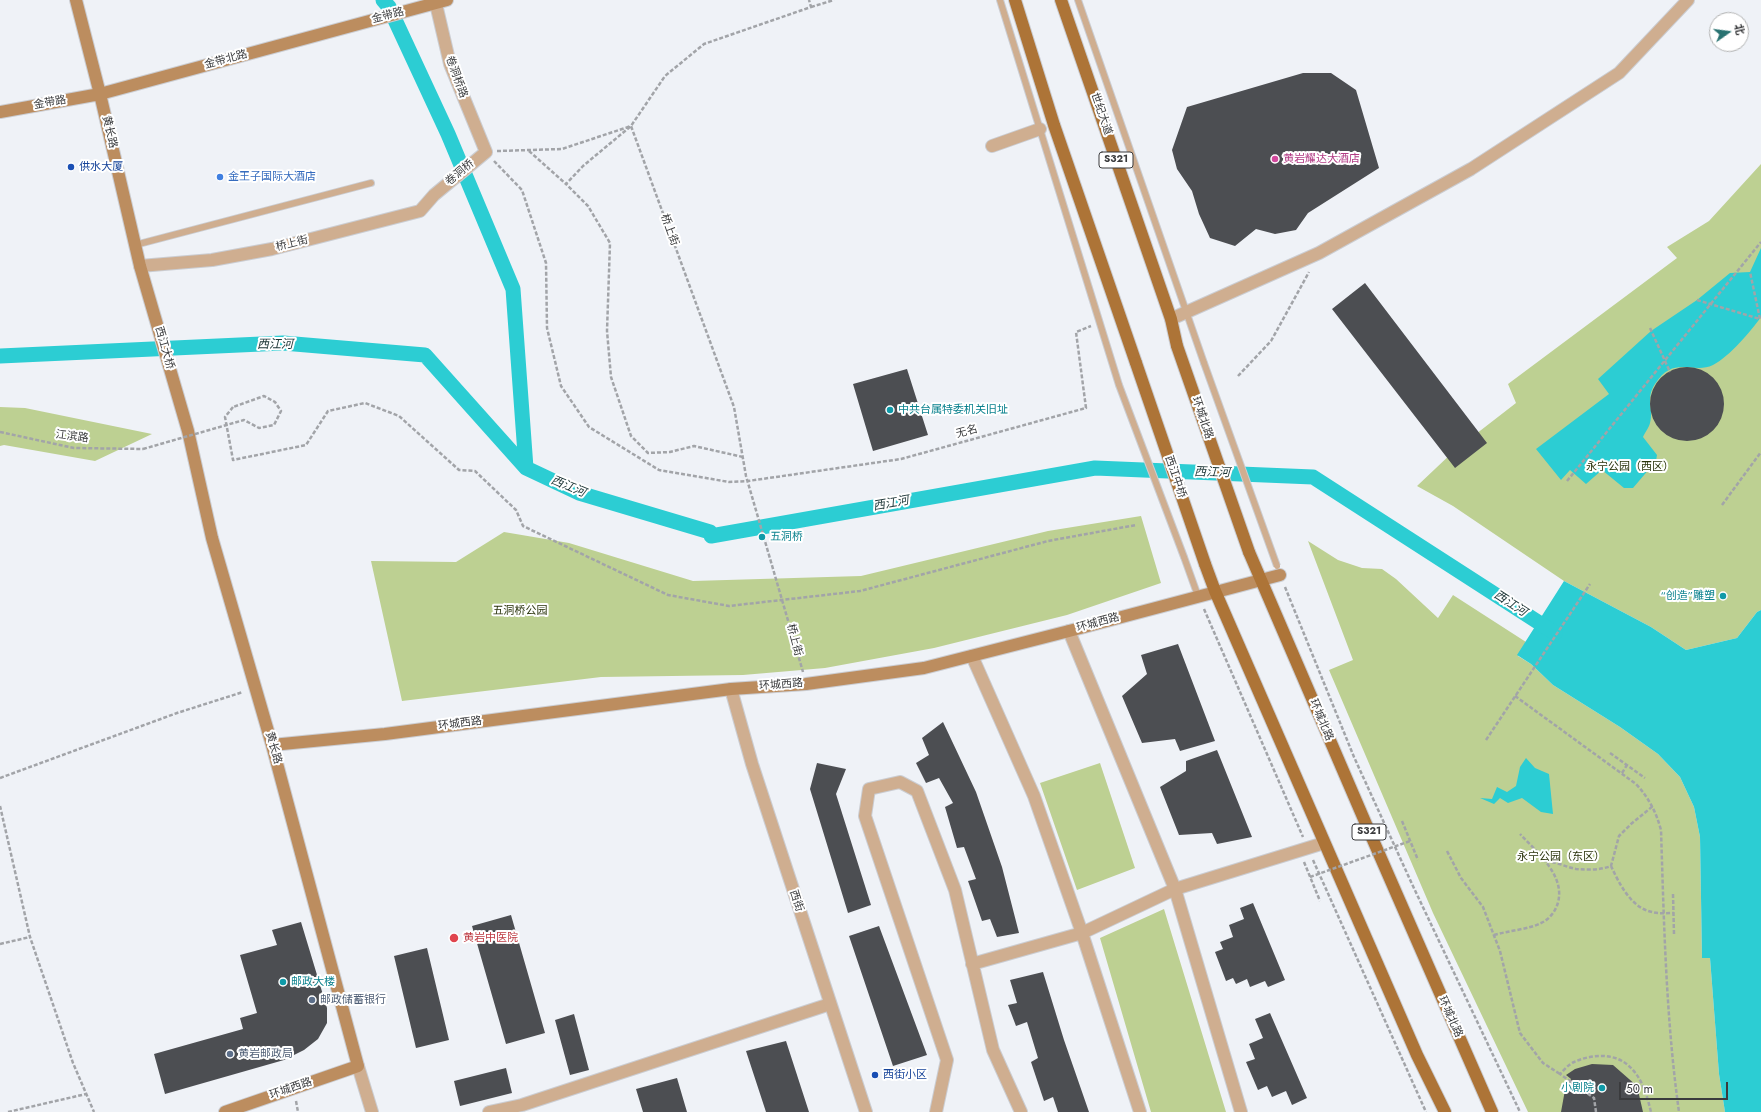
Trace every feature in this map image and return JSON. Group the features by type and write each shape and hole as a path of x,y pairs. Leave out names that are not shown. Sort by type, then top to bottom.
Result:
{"main road":[{"name":"黄长路","path":"76,0 100,94 140,266"},
{"name":"西江中桥","path":"1015,0 1054,125 1117,312 1215,591"},
{"name":"世纪大道","path":"1061,0 1171,319"},
{"name":"金带路","path":"352,26 439,1"},
{"name":"金带北路","path":"100,94 352,26"},
{"name":"金带路","path":"0,112 100,94"},
{"name":"西江大桥","path":"140,266 188,431"},
{"name":"环城北路","path":"1171,319 1177,346 1249,552 1492,1112"},
{"name":"黄长路","path":"188,431 212,538 272,745 358,1066"},
{"name":"环城西路","path":"272,745 385,734 731,688 806,684 924,668 1261,579 1279,570"},
{"path":"1215,591 1417,1055 1445,1112"},
{"name":"环城西路","path":"225,1112 358,1066"}],"street":[{"path":"1171,319 1319,253 1471,169 1619,73 1688,0"},
{"name":"卷洞桥路","path":"439,1 450,64 486,152"},
{"path":"992,146 1040,128"},
{"name":"卷洞桥","path":"434,195 486,152"},
{"name":"桥上街","path":"140,266 212,260 272,249 420,211 434,195"},
{"path":"1068,631 1175,889 1241,1112"},
{"path":"972,656 1034,796 1082,933 1140,1112"},
{"name":"西街","path":"731,688 752,764 866,1112"},
{"path":"936,1112 946,1060 865,816 869,789 900,782 917,791 955,890 993,1050 1021,1112"},
{"path":"972,964 1082,933 1175,889 1324,844"},
{"path":"489,1112 523,1109 830,1004"},
{"path":"358,1066 372,1112"}],"lane":[{"path":"1000,0 1120,385 1198,596"},
{"path":"1078,0 1204,363 1279,570"},
{"path":"135,244 371,183"}],"path":[{"path":"809,0 811,7"},
{"path":"566,184 583,166 631,126 665,76 704,44 834,0"},
{"path":"486,152 562,149 631,126"},
{"name":"桥上街","path":"631,126 734,407 748,482"},
{"path":"528,151 566,184 588,206 610,243 607,331 611,377 631,436 648,453 670,452 694,446 743,457"},
{"path":"486,152 522,190 546,262 547,328 561,386 589,427 659,470 729,482 748,482 782,598 860,591 1048,541 1136,525"},
{"path":"1567,481 1761,242"},
{"path":"1238,376 1272,342 1319,253"},
{"path":"1697,300 1760,319 1750,272"},
{"name":"无名","path":"748,482 901,459 1086,408 1076,332 1101,323"},
{"path":"1650,328 1670,371"},
{"name":"江滨路","path":"0,432 74,448 143,449 193,434 222,426 229,424 244,420 259,428 274,425 281,411 275,402 264,396 233,407 225,417 226,424 227,430 228,437 233,460 306,445 328,411 366,403 399,416 459,470 475,470 516,510 523,526 668,595 729,606 782,598"},
{"path":"1722,505 1761,452"},
{"path":"1279,570 1354,757 1412,884 1520,1112"},
{"path":"1486,740 1590,584"},
{"name":"桥上街","path":"782,598 806,684"},
{"path":"0,778 177,713 255,689"},
{"path":"1515,696 1636,784 1653,806 1662,830 1666,994 1679,1112"},
{"path":"1610,753 1645,778"},
{"path":"1622,774 1627,765"},
{"path":"0,806 30,937 73,1062 94,1112"},
{"path":"1653,806 1619,836 1611,866 1617,880 1634,902 1650,912 1674,913"},
{"path":"1402,821 1418,860"},
{"path":"1494,935 1541,924 1553,914 1560,899 1558,882 1545,861 1520,834"},
{"path":"1310,877 1410,841"},
{"path":"1447,851 1461,878 1483,907 1500,951 1520,1033 1543,1063 1594,1098 1596,1112"},
{"path":"1302,856 1320,901"},
{"path":"1545,861 1555,862 1576,869 1604,869 1611,866"},
{"path":"1673,894 1674,934"},
{"path":"0,944 30,937"},
{"path":"1560,1074 1572,1062 1594,1056 1611,1056 1631,1067 1646,1090 1651,1112"},
{"path":"8,1112 86,1094"}],"green space":[{"name":"永宁公园（西区）","path":"1761,164 1761,610 1757,612 1737,638 1686,650 1651,627 1564,581 1453,506 1417,486 1454,451 1516,403 1508,384 1677,258 1667,247 1709,221"},
{"path":"0,407 25,408 152,434 95,461 4,445 0,446"},
{"name":"五洞桥公园","path":"1141,516 1161,583 1067,615 934,648 825,668 743,675 601,677 402,701 371,561 456,562 504,532 569,543 693,581 861,576 1048,531"},
{"name":"永宁公园（东区）","path":"1308,541 1338,560 1362,568 1382,569 1396,579 1438,618 1453,595 1526,642 1518,656 1531,664 1553,685 1620,727 1658,754 1680,777 1694,807 1700,837 1702,958 1710,958 1719,1074 1725,1112 1528,1112 1433,913 1329,670 1353,660"},
{"path":"1100,763 1135,868 1077,890 1040,783"},
{"path":"1164,909 1226,1112 1151,1112 1100,938"}],"water":[{"path":"1761,248 1761,317 1752,329 1726,356 1713,365 1698,368 1676,367 1662,375 1655,384 1652,389 1650,399 1650,423 1643,437 1657,455 1656,461 1633,488 1624,488 1602,470 1586,484 1570,470 1561,480 1536,449 1609,394 1598,379 1651,331 1697,300 1730,273 1750,272"},
{"path":"1564,581 1651,627 1686,650 1737,638 1757,612 1761,610 1761,1112 1725,1112 1719,1074 1710,958 1702,958 1700,837 1694,807 1680,777 1658,754 1620,727 1553,685 1531,664 1517,655"},
{"path":"1526,758 1535,768 1549,774 1553,814 1541,812 1522,798 1508,803 1500,798 1494,804 1480,798 1492,799 1497,787 1507,792 1516,786 1520,767"}],"building":[{"name":"黄岩耀达大酒店","path":"1303,73 1331,73 1356,90 1379,168 1308,213 1296,230 1275,234 1256,229 1235,246 1210,238 1199,214 1192,191 1177,169 1172,150 1187,107"},
{"path":"1365,283 1487,443 1455,468 1332,309"},
{"path":"1687,367 1701,370 1713,378 1721,390 1724,404 1721,418 1713,430 1701,438 1687,441 1673,438 1661,430 1653,418 1650,404 1653,390 1661,378 1673,370"},
{"name":"中共台属特委机关旧址","path":"907,369 928,435 873,451 853,384"},
{"path":"1178,644 1215,741 1180,751 1175,739 1142,743 1122,696 1147,674 1141,655"},
{"path":"943,722 976,792 1002,867 1019,933 997,937 990,919 982,921 968,881 976,879 964,847 957,848 945,807 953,803 939,778 926,783 916,763 929,755 922,738"},
{"path":"1217,750 1252,837 1217,844 1212,833 1179,835 1160,787 1186,771 1186,761"},
{"path":"817,763 846,769 836,794 871,905 848,913 810,789"},
{"path":"1253,903 1285,980 1268,987 1265,981 1250,987 1247,979 1236,984 1233,978 1226,981 1215,952 1223,949 1220,942 1233,937 1229,925 1244,919 1240,908"},
{"path":"511,915 545,1033 506,1044 472,926"},
{"name":"邮政大楼","path":"301,922 327,1008 327,1023 318,1039 304,1050 284,1060 165,1094 154,1054 243,1029 240,1018 257,1013 240,955 277,945 272,930"},
{"path":"879,926 927,1055 893,1066 849,936"},
{"path":"427,948 449,1040 416,1048 394,956"},
{"path":"1043,972 1064,1040 1089,1112 1058,1112 1053,1097 1044,1101 1031,1062 1038,1058 1027,1022 1016,1026 1008,1005 1017,1003 1010,980"},
{"path":"1270,1013 1307,1098 1292,1105 1286,1091 1272,1097 1267,1086 1258,1090 1246,1062 1255,1059 1249,1044 1263,1038 1255,1019"},
{"path":"574,1014 589,1070 570,1075 555,1020"},
{"path":"786,1041 809,1112 766,1112 746,1051"},
{"name":"小剧院","path":"1592,1064 1613,1065 1637,1086 1643,1112 1561,1112 1565,1090 1571,1079 1566,1075 1575,1069"},
{"path":"506,1068 512,1093 460,1106 454,1081"},
{"path":"677,1078 687,1112 643,1112 636,1089"}],"waterway":[{"path":"383,0 389,7 448,134 513,289 526,468"},
{"name":"西江河","path":"0,356 283,343 425,355 526,468 579,493 710,532 711,536 1095,468 1313,477 1555,633"}],"place":[{"name":"黄岩耀达大酒店","path":"1275,159"},
{"name":"供水大厦","path":"71,167"},
{"name":"金王子国际大酒店","path":"220,177"},
{"name":"中共台属特委机关旧址","path":"890,410"},
{"name":"五洞桥","path":"762,537"},
{"name":"“创造”雕塑","path":"1723,596"},
{"name":"黄岩中医院","path":"454,938"},
{"name":"邮政大楼","path":"283,982"},
{"name":"邮政储蓄银行","path":"312,1000"},
{"name":"黄岩邮政局","path":"230,1054"},
{"name":"西街小区","path":"875,1075"},
{"name":"小剧院","path":"1602,1088"}]}
